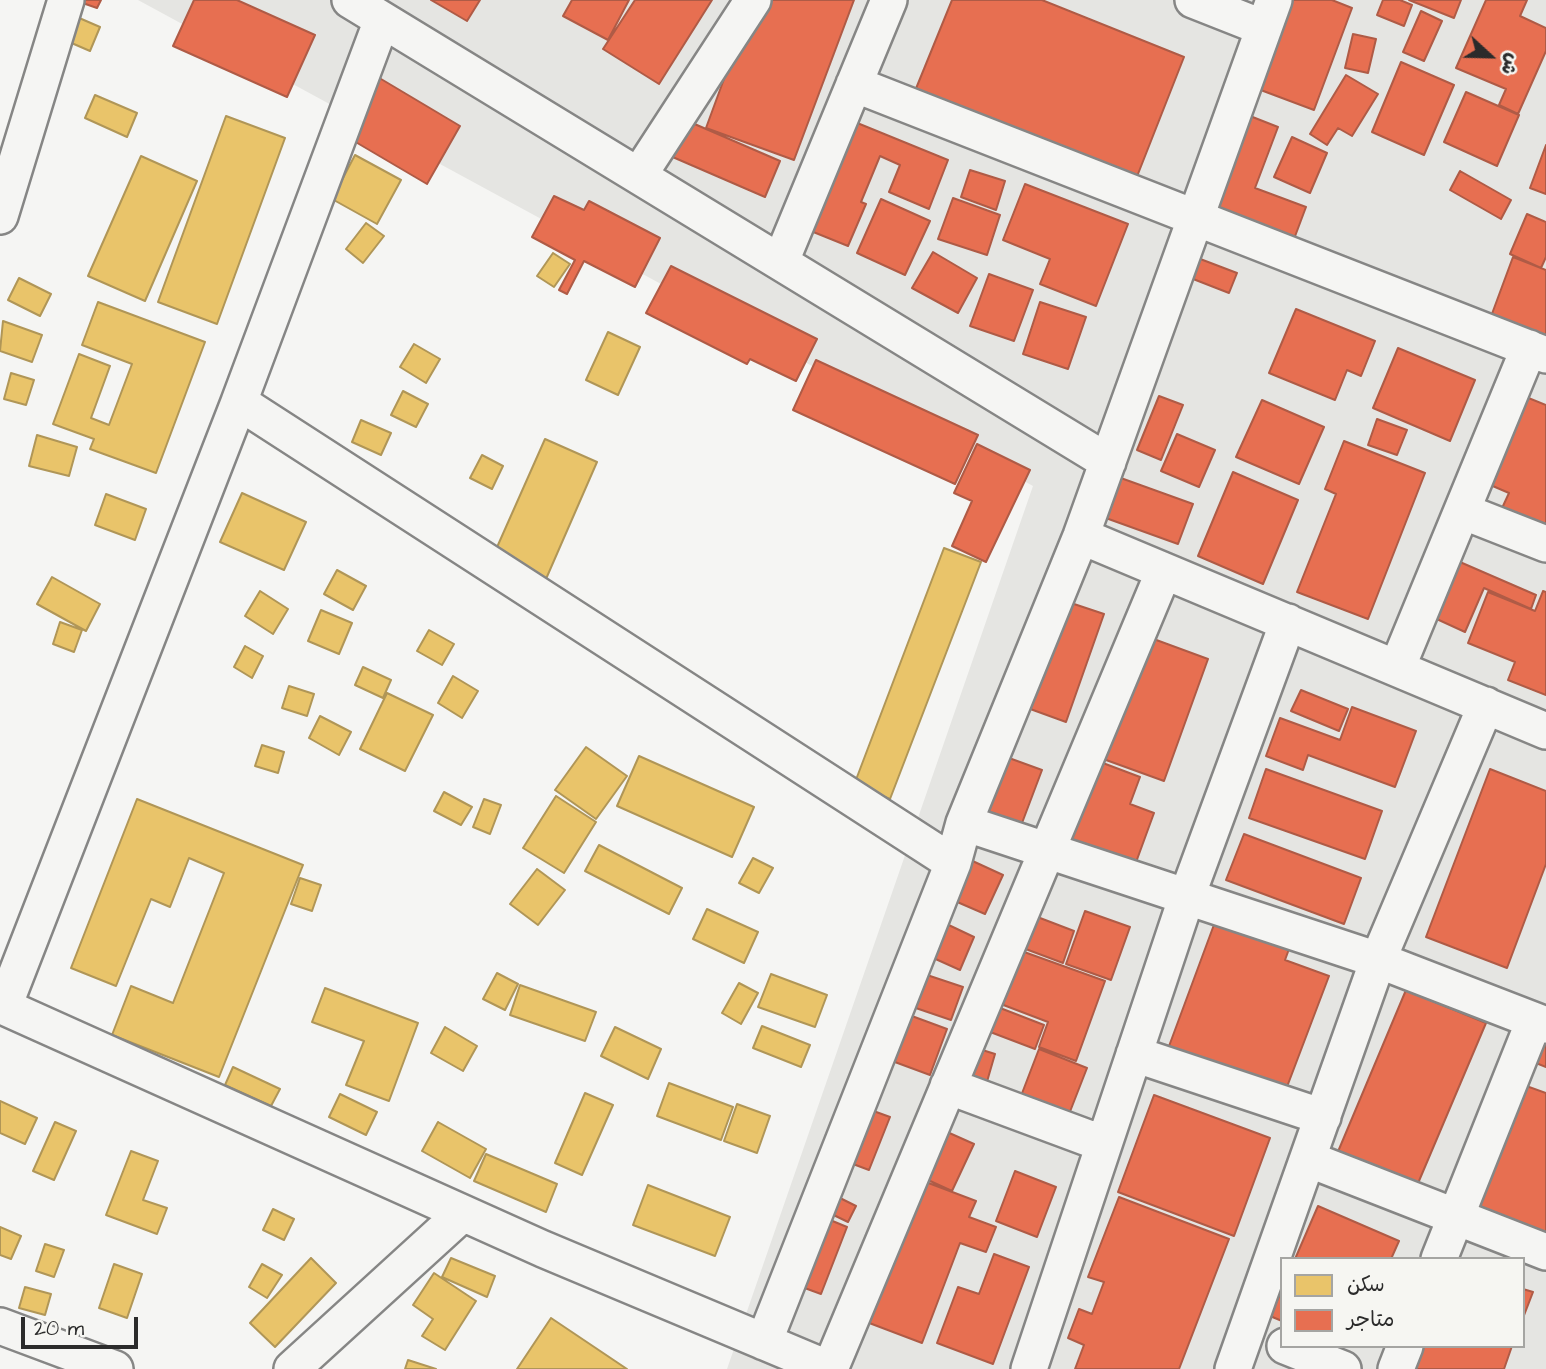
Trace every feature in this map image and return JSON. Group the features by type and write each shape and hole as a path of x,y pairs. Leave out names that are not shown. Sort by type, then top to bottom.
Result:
{"street":[{"path":"0,216 66,0"},
{"path":"350,0 1108,462"},
{"path":"639,175 753,0"},
{"path":"781,261 889,0"},
{"path":"764,1342 953,863 964,823 1081,536 1269,14 1193,0"},
{"path":"382,20 239,402 2,1006 463,1213 829,1369 1164,571"},
{"path":"854,84 1538,351 1462,511 1397,668"},
{"path":"239,402 953,863"},
{"path":"1462,511 1546,544"},
{"path":"1081,536 1546,731"},
{"path":"1030,1369 1187,896 1288,622"},
{"path":"1233,1369 1378,960 1486,705"},
{"path":"964,823 1378,960 1540,1023 1440,1257"},
{"path":"1135,1054 1322,1117"},
{"path":"948,1087 1104,1144"},
{"path":"1308,1159 1546,1252"},
{"path":"292,1369 463,1213"},
{"path":"0,1326 115,1369"},
{"path":"1247,1331 1280,1343"},
{"path":"1291,1348 1343,1369"},
{"path":"1396,1369 1404,1348"}],"shaded area":[{"path":"138,0 1546,0 1546,1369 727,1369 1033,486"}],"building: سكن":[{"path":"70,14 100,27 90,51 60,38"},
{"path":"95,95 137,113 127,137 85,118"},
{"path":"226,116 285,138 217,324 158,302"},
{"path":"355,155 401,180 377,224 332,199"},
{"path":"141,156 197,181 145,301 88,276"},
{"path":"366,223 384,236 363,263 346,249"},
{"path":"553,253 570,264 554,287 537,276"},
{"path":"19,278 51,294 40,316 8,300"},
{"path":"98,302 205,342 156,473 90,449 94,439 53,424 79,354 110,366 91,418 109,425 132,364 82,345"},
{"path":"3,321 42,335 32,362 0,351"},
{"path":"608,332 640,347 618,395 586,380"},
{"path":"414,344 440,359 426,383 400,367"},
{"path":"11,373 34,380 26,405 4,399"},
{"path":"403,391 428,404 416,427 391,415"},
{"path":"361,420 391,433 381,455 352,442"},
{"path":"37,435 77,447 69,476 29,466"},
{"path":"545,439 597,462 539,595 486,572"},
{"path":"482,455 503,466 492,489 470,478"},
{"path":"242,493 306,522 284,570 220,542"},
{"path":"106,494 146,509 135,540 95,525"},
{"path":"944,548 981,562 890,799 854,785"},
{"path":"337,570 366,586 353,610 324,594"},
{"path":"52,577 100,604 86,631 37,604"},
{"path":"260,591 288,609 273,634 245,616"},
{"path":"321,610 352,623 339,654 308,641"},
{"path":"60,622 82,630 74,652 53,644"},
{"path":"429,630 454,644 442,665 417,651"},
{"path":"245,646 263,656 252,678 234,667"},
{"path":"363,667 391,680 383,698 355,685"},
{"path":"453,676 478,691 462,718 438,703"},
{"path":"289,686 314,694 307,716 282,708"},
{"path":"387,693 433,715 405,771 360,749"},
{"path":"320,716 351,732 339,755 309,738"},
{"path":"262,745 284,752 278,773 255,766"},
{"path":"586,747 627,776 596,819 555,790"},
{"path":"639,756 754,807 732,857 617,806"},
{"path":"444,792 472,807 461,825 434,811"},
{"path":"556,796 596,822 564,873 523,848"},
{"path":"137,799 303,865 219,1077 112,1035 131,986 173,1003 224,873 189,858 170,907 151,899 116,986 71,968"},
{"path":"484,799 501,805 490,834 473,827"},
{"path":"599,845 682,888 669,914 585,871"},
{"path":"753,858 773,868 759,893 739,883"},
{"path":"537,869 565,890 538,925 510,904"},
{"path":"300,878 321,885 312,911 291,904"},
{"path":"707,909 758,932 744,963 693,939"},
{"path":"497,973 518,984 505,1010 483,999"},
{"path":"771,974 827,995 815,1027 758,1007"},
{"path":"739,983 758,993 741,1024 722,1013"},
{"path":"520,985 596,1012 585,1041 510,1015"},
{"path":"325,988 418,1023 389,1101 346,1085 364,1041 312,1022"},
{"path":"762,1026 810,1045 801,1067 753,1048"},
{"path":"445,1027 477,1046 463,1071 431,1053"},
{"path":"615,1027 661,1049 648,1079 601,1056"},
{"path":"233,1067 280,1089 271,1106 225,1085"},
{"path":"669,1083 733,1107 721,1140 657,1116"},
{"path":"585,1093 613,1105 582,1175 555,1163"},
{"path":"340,1094 377,1112 366,1135 329,1117"},
{"path":"0,1101 37,1118 25,1144 0,1133"},
{"path":"737,1104 770,1116 757,1153 724,1141"},
{"path":"55,1122 76,1131 54,1180 33,1171"},
{"path":"438,1122 486,1149 470,1178 422,1151"},
{"path":"131,1151 158,1161 143,1200 167,1208 157,1234 106,1215"},
{"path":"486,1154 557,1184 546,1212 474,1181"},
{"path":"648,1185 730,1217 715,1256 633,1225"},
{"path":"273,1209 294,1219 284,1240 263,1230"},
{"path":"0,1227 21,1236 11,1259 0,1255"},
{"path":"45,1244 64,1250 54,1277 36,1271"},
{"path":"311,1258 336,1283 275,1347 250,1323"},
{"path":"451,1258 495,1276 487,1297 442,1277"},
{"path":"114,1264 142,1274 127,1318 99,1308"},
{"path":"262,1264 282,1275 267,1298 249,1287"},
{"path":"434,1273 476,1301 445,1350 422,1336 433,1319 413,1305"},
{"path":"25,1287 51,1294 45,1315 19,1308"},
{"path":"551,1318 627,1369 517,1369"},
{"path":"408,1360 436,1369 405,1369"}],"building: متاجر":[{"path":"74,0 101,0 97,8"},
{"path":"194,0 237,0 315,35 287,97 173,46"},
{"path":"431,0 480,0 467,21"},
{"path":"572,0 629,0 608,40 563,16"},
{"path":"635,0 712,0 659,84 603,49"},
{"path":"753,0 854,0 794,160 706,128"},
{"path":"952,0 1042,0 1184,57 1136,179 915,91"},
{"path":"1282,0 1332,0 1352,8 1314,110 1250,86"},
{"path":"1383,0 1400,0 1412,5 1404,26 1377,15"},
{"path":"1409,0 1461,0 1454,18"},
{"path":"1486,0 1527,0 1520,16 1546,28 1546,51 1518,114 1499,105 1506,89 1456,68"},
{"path":"1421,11 1442,21 1424,61 1403,52"},
{"path":"1353,34 1376,39 1368,73 1345,68"},
{"path":"1401,62 1454,85 1424,155 1372,132"},
{"path":"1346,75 1378,94 1352,136 1338,128 1327,145 1310,134"},
{"path":"376,76 460,126 427,184 342,134"},
{"path":"1466,92 1519,115 1497,166 1444,142"},
{"path":"1250,116 1278,127 1255,188 1306,207 1291,247 1212,218"},
{"path":"845,118 948,160 929,209 889,192 900,165 880,156 861,202 866,204 848,246 801,227"},
{"path":"683,119 780,161 765,197 668,155"},
{"path":"1292,137 1327,153 1310,193 1274,177"},
{"path":"1546,145 1546,194 1530,188"},
{"path":"970,170 1005,181 996,210 961,197"},
{"path":"1460,171 1511,200 1501,219 1450,190"},
{"path":"1025,184 1128,224 1096,306 1040,284 1050,259 1003,240"},
{"path":"554,196 584,210 589,201 660,238 635,287 584,261 567,294 559,290 575,260 532,237"},
{"path":"953,198 1000,215 987,255 938,239"},
{"path":"881,199 930,221 905,275 857,253"},
{"path":"1527,214 1546,222 1546,257 1541,268 1510,254"},
{"path":"933,252 977,278 958,313 912,288"},
{"path":"1195,257 1237,273 1229,293 1188,277"},
{"path":"1513,257 1546,270 1546,353 1486,330"},
{"path":"671,266 817,339 796,381 750,359 747,364 646,313"},
{"path":"989,274 1033,290 1014,341 970,326"},
{"path":"1040,302 1086,317 1068,369 1023,354"},
{"path":"1296,309 1375,341 1361,376 1347,370 1335,400 1269,373"},
{"path":"1398,348 1475,380 1450,441 1373,408"},
{"path":"816,360 978,435 955,484 793,410"},
{"path":"1159,396 1183,405 1161,460 1137,450"},
{"path":"1526,397 1546,405 1546,540 1497,519 1509,493 1488,484"},
{"path":"1262,400 1324,427 1299,484 1236,457"},
{"path":"1377,419 1407,430 1397,455 1368,445"},
{"path":"1177,434 1215,450 1199,487 1161,471"},
{"path":"1344,441 1425,473 1368,619 1297,592 1336,494 1325,489"},
{"path":"977,444 1030,470 986,562 952,546 972,501 954,493"},
{"path":"1233,472 1298,500 1263,584 1198,556"},
{"path":"1118,477 1193,504 1178,544 1103,517"},
{"path":"1453,559 1536,595 1531,609 1484,588 1465,632 1428,615"},
{"path":"1543,591 1546,592 1546,695 1508,680 1515,662 1468,643 1488,592 1535,611"},
{"path":"1059,599 1104,614 1066,722 1022,706"},
{"path":"1140,634 1208,659 1164,781 1095,756"},
{"path":"1301,690 1348,709 1339,731 1291,711"},
{"path":"1352,707 1416,731 1395,787 1308,755 1303,770 1266,756 1280,718 1340,740"},
{"path":"998,754 1042,770 1019,831 975,816"},
{"path":"1079,754 1140,777 1130,804 1154,813 1131,876 1046,845"},
{"path":"1266,769 1382,811 1365,859 1249,818"},
{"path":"1490,769 1546,791 1546,864 1507,968 1426,937"},
{"path":"1244,834 1361,878 1344,924 1226,880"},
{"path":"966,858 1003,875 985,914 948,898"},
{"path":"1085,911 1130,927 1111,980 1066,964"},
{"path":"1027,913 1074,931 1063,963 1015,945"},
{"path":"936,919 974,937 960,970 920,952"},
{"path":"1215,922 1289,949 1285,960 1329,976 1282,1100 1165,1057"},
{"path":"1013,948 1105,981 1076,1061 1039,1047 1048,1022 993,1001"},
{"path":"915,971 963,987 951,1020 904,1004"},
{"path":"1406,990 1486,1023 1416,1188 1337,1154"},
{"path":"995,1006 1044,1025 1035,1049 985,1030"},
{"path":"901,1012 947,1029 930,1075 884,1058"},
{"path":"1543,1045 1546,1046 1546,1067 1536,1063"},
{"path":"976,1048 995,1054 984,1092 965,1086"},
{"path":"1039,1049 1087,1068 1064,1127 1016,1109"},
{"path":"1518,1083 1546,1093 1546,1239 1470,1211"},
{"path":"1154,1095 1270,1138 1234,1236 1118,1192"},
{"path":"857,1105 890,1117 869,1170 837,1158"},
{"path":"927,1123 974,1144 952,1191 906,1170"},
{"path":"1015,1171 1056,1187 1037,1237 996,1221"},
{"path":"918,1179 976,1201 969,1217 996,1227 986,1252 960,1243 922,1343 864,1321"},
{"path":"826,1191 856,1206 848,1222 817,1207"},
{"path":"1119,1197 1229,1239 1179,1369 1075,1369 1084,1345 1068,1338 1079,1309 1092,1314 1104,1282 1088,1277"},
{"path":"1318,1206 1399,1241 1392,1257 1296,1257"},
{"path":"818,1215 847,1227 821,1294 791,1283"},
{"path":"994,1254 1029,1267 993,1364 937,1343 958,1287 979,1294"},
{"path":"1525,1290 1533,1292 1525,1313"},
{"path":"1280,1294 1280,1320 1270,1316"},
{"path":"1417,1348 1511,1348 1504,1369 1409,1369"}]}
